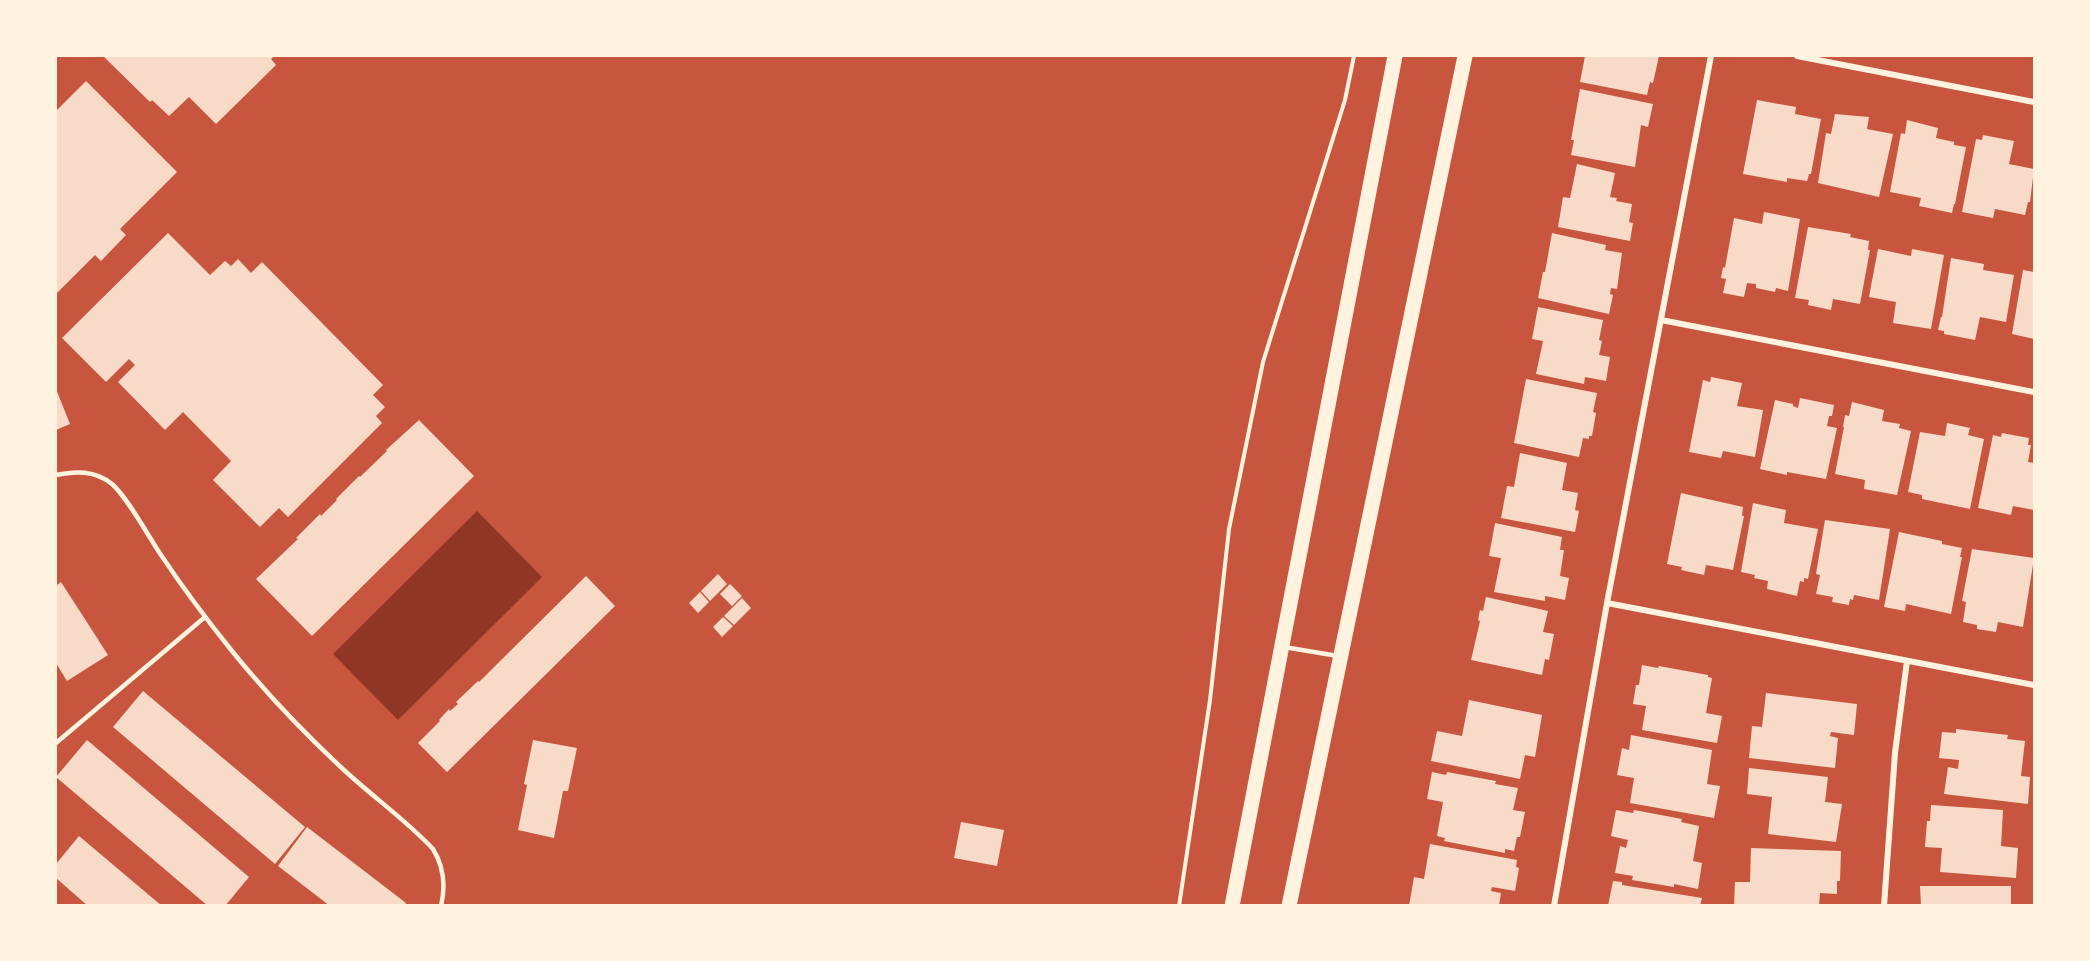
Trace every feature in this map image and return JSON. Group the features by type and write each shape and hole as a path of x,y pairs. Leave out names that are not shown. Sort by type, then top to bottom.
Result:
{"main road":[{"path":"1232,906 1395,56"},
{"path":"1289,906 1465,56"}],"street":[{"path":"1554,906 1607,603 1712,56"},
{"path":"1797,56 2034,102"},
{"path":"1660,320 2034,392"},
{"path":"1607,603 2034,685"},
{"path":"1884,906 1895,753 1907,661"}],"lane":[{"path":"56,475 74,471 88,473 112,484 122,495 162,558 205,617 287,714 344,770 433,849 440,860 443,874 444,890 441,906"},
{"path":"56,743 205,617"},
{"path":"1281,646 1340,656"}],"path":[{"path":"1179,906 1208,711 1229,529 1263,362 1345,100 1353,56"}],"shaded area":[{"path":"477,511 542,577 398,720 333,654"}],"building":[{"path":"103,56 274,56 271,59 276,65 216,124 189,97 169,116 152,100 150,102"},
{"path":"1585,56 1659,56 1653,83 1650,82 1647,95 1580,82"},
{"path":"86,81 177,172 120,229 126,235 101,261 95,255 56,294 56,111"},
{"path":"1580,89 1653,104 1648,127 1641,125 1635,167 1571,155 1574,140 1571,140"},
{"path":"1757,100 1796,107 1795,114 1821,119 1811,174 1807,181 1787,178 1787,182 1743,174"},
{"path":"1835,114 1869,117 1867,129 1893,134 1879,197 1818,183 1826,133 1831,134"},
{"path":"1907,120 1938,128 1936,138 1966,147 1952,213 1919,206 1921,198 1890,192 1901,133 1905,134"},
{"path":"1983,135 2014,141 2009,164 2034,169 2030,202 2028,202 2025,215 1995,209 1993,218 1962,212 1976,139 1982,140"},
{"path":"1577,164 1615,173 1610,197 1617,198 1616,201 1632,204 1629,222 1633,223 1630,241 1558,227 1563,197 1570,198"},
{"path":"1764,212 1800,219 1788,291 1776,288 1775,292 1756,288 1756,284 1747,283 1744,297 1723,293 1726,279 1721,278 1734,218 1762,224"},
{"path":"1808,227 1851,234 1850,237 1869,241 1868,250 1870,250 1860,304 1833,299 1831,310 1808,305 1809,300 1795,298"},
{"path":"168,233 210,275 225,261 231,266 238,259 251,273 262,262 383,385 373,395 385,407 376,416 382,423 288,517 279,508 260,527 213,480 231,461 183,412 165,430 118,382 135,365 129,359 106,382 62,338"},
{"path":"1552,233 1606,245 1605,250 1622,253 1617,289 1611,288 1610,294 1613,295 1609,314 1538,298"},
{"path":"1878,249 1911,256 1912,249 1944,255 1931,329 1893,323 1896,302 1869,297"},
{"path":"1951,258 1984,264 1983,270 2014,275 2006,322 1980,317 1975,340 1944,334 1944,331 1938,330"},
{"path":"2023,270 2034,272 2034,339 2012,334"},
{"path":"1538,307 1603,320 1599,355 1610,357 1606,381 1585,377 1584,384 1536,374 1543,341 1532,339"},
{"path":"1711,377 1742,383 1737,406 1763,410 1755,457 1723,451 1721,458 1689,452 1703,380 1710,382"},
{"path":"1526,379 1597,393 1592,436 1589,436 1589,439 1583,438 1579,457 1514,443"},
{"path":"56,389 70,424 56,430"},
{"path":"1800,398 1834,405 1827,426 1837,428 1826,479 1787,472 1787,475 1760,469 1775,400 1793,404 1798,408"},
{"path":"1852,402 1884,410 1882,421 1900,424 1899,428 1911,431 1897,495 1864,489 1865,480 1835,474 1845,415 1849,416"},
{"path":"419,420 474,476 312,636 256,579 298,539 296,538 320,514 321,516 359,476"},
{"path":"1947,423 1970,428 1968,435 1984,439 1970,509 1922,499 1922,495 1908,492 1920,432 1945,436"},
{"path":"2002,433 2029,438 2028,445 2031,445 2028,462 2034,463 2034,510 2013,506 2011,515 1978,508 1993,435 2001,437"},
{"path":"1520,453 1567,463 1562,490 1578,493 1575,510 1579,511 1575,532 1501,518 1507,486 1514,487"},
{"path":"1681,493 1743,507 1742,516 1744,516 1733,570 1706,565 1704,575 1667,564"},
{"path":"1753,503 1786,510 1784,523 1818,529 1808,579 1804,578 1804,582 1800,581 1797,596 1767,589 1768,581 1741,572"},
{"path":"1825,520 1890,529 1879,600 1854,595 1849,605 1832,602 1833,597 1816,594 1820,575 1816,574"},
{"path":"1495,523 1562,537 1560,550 1564,550 1560,576 1569,578 1565,600 1545,596 1545,601 1494,592 1501,558 1489,556"},
{"path":"1899,532 1942,541 1942,544 1962,548 1951,614 1906,604 1905,611 1884,607"},
{"path":"1972,549 2034,558 2023,627 1998,622 1996,632 1977,629 1977,625 1963,622 1966,602 1962,601"},
{"path":"718,574 727,584 710,601 701,591"},
{"path":"586,576 615,606 447,772 418,743 449,709 450,711 458,704 456,702"},
{"path":"61,582 108,655 67,681 56,663 56,586"},
{"path":"730,584 742,596 732,606 720,594"},
{"path":"700,592 709,602 698,613 689,603"},
{"path":"1486,597 1548,611 1543,632 1554,634 1549,660 1545,659 1542,675 1471,660 1480,621 1478,620 1480,610 1483,611"},
{"path":"742,598 751,608 734,625 724,616"},
{"path":"723,617 733,626 722,637 713,627"},
{"path":"1642,665 1708,675 1712,678 1706,713 1722,716 1717,743 1642,730 1646,706 1633,704"},
{"path":"143,691 305,827 275,864 113,727"},
{"path":"1766,693 1857,704 1854,735 1831,732 1830,736 1838,738 1835,768 1749,758 1752,726 1762,727"},
{"path":"1469,700 1542,715 1535,757 1525,755 1520,779 1431,761 1437,731 1462,736"},
{"path":"1956,729 2008,735 2007,739 2025,741 2021,776 2030,777 2028,804 1944,794 1948,767 1958,769 1959,760 1939,758 1942,732 1956,733"},
{"path":"1631,735 1712,750 1707,784 1720,786 1714,818 1630,803 1634,778 1617,775 1622,748 1629,750"},
{"path":"87,740 249,877 225,906 208,906 56,777"},
{"path":"533,740 577,748 568,791 563,791 554,838 518,830"},
{"path":"1749,768 1828,777 1825,802 1842,804 1836,842 1768,834 1772,797 1747,794"},
{"path":"1432,772 1446,775 1447,772 1496,781 1495,784 1518,788 1513,810 1525,812 1520,837 1517,837 1514,851 1505,849 1505,853 1444,841 1445,838 1437,836 1443,802 1427,799"},
{"path":"1931,805 2003,810 2001,846 2018,848 2016,878 1940,872 1942,848 1925,847"},
{"path":"1616,810 1633,813 1634,810 1682,819 1681,822 1699,826 1693,861 1702,863 1698,889 1632,880 1633,876 1615,873 1620,846 1626,848 1628,840 1611,836"},
{"path":"961,822 1004,830 997,866 954,858"},
{"path":"307,827 406,903 404,906 330,906 278,866"},
{"path":"79,836 162,906 88,906 56,878 56,864"},
{"path":"1430,844 1517,860 1516,867 1519,868 1515,891 1492,887 1491,891 1501,893 1499,906 1409,906 1414,877 1424,879"},
{"path":"1751,848 1841,851 1837,894 1820,893 1819,906 1734,906 1735,882 1750,882"},
{"path":"1613,881 1622,882 1622,885 1702,898 1700,906 1608,906"},
{"path":"1920,886 2011,886 2011,906 1921,906"}]}
